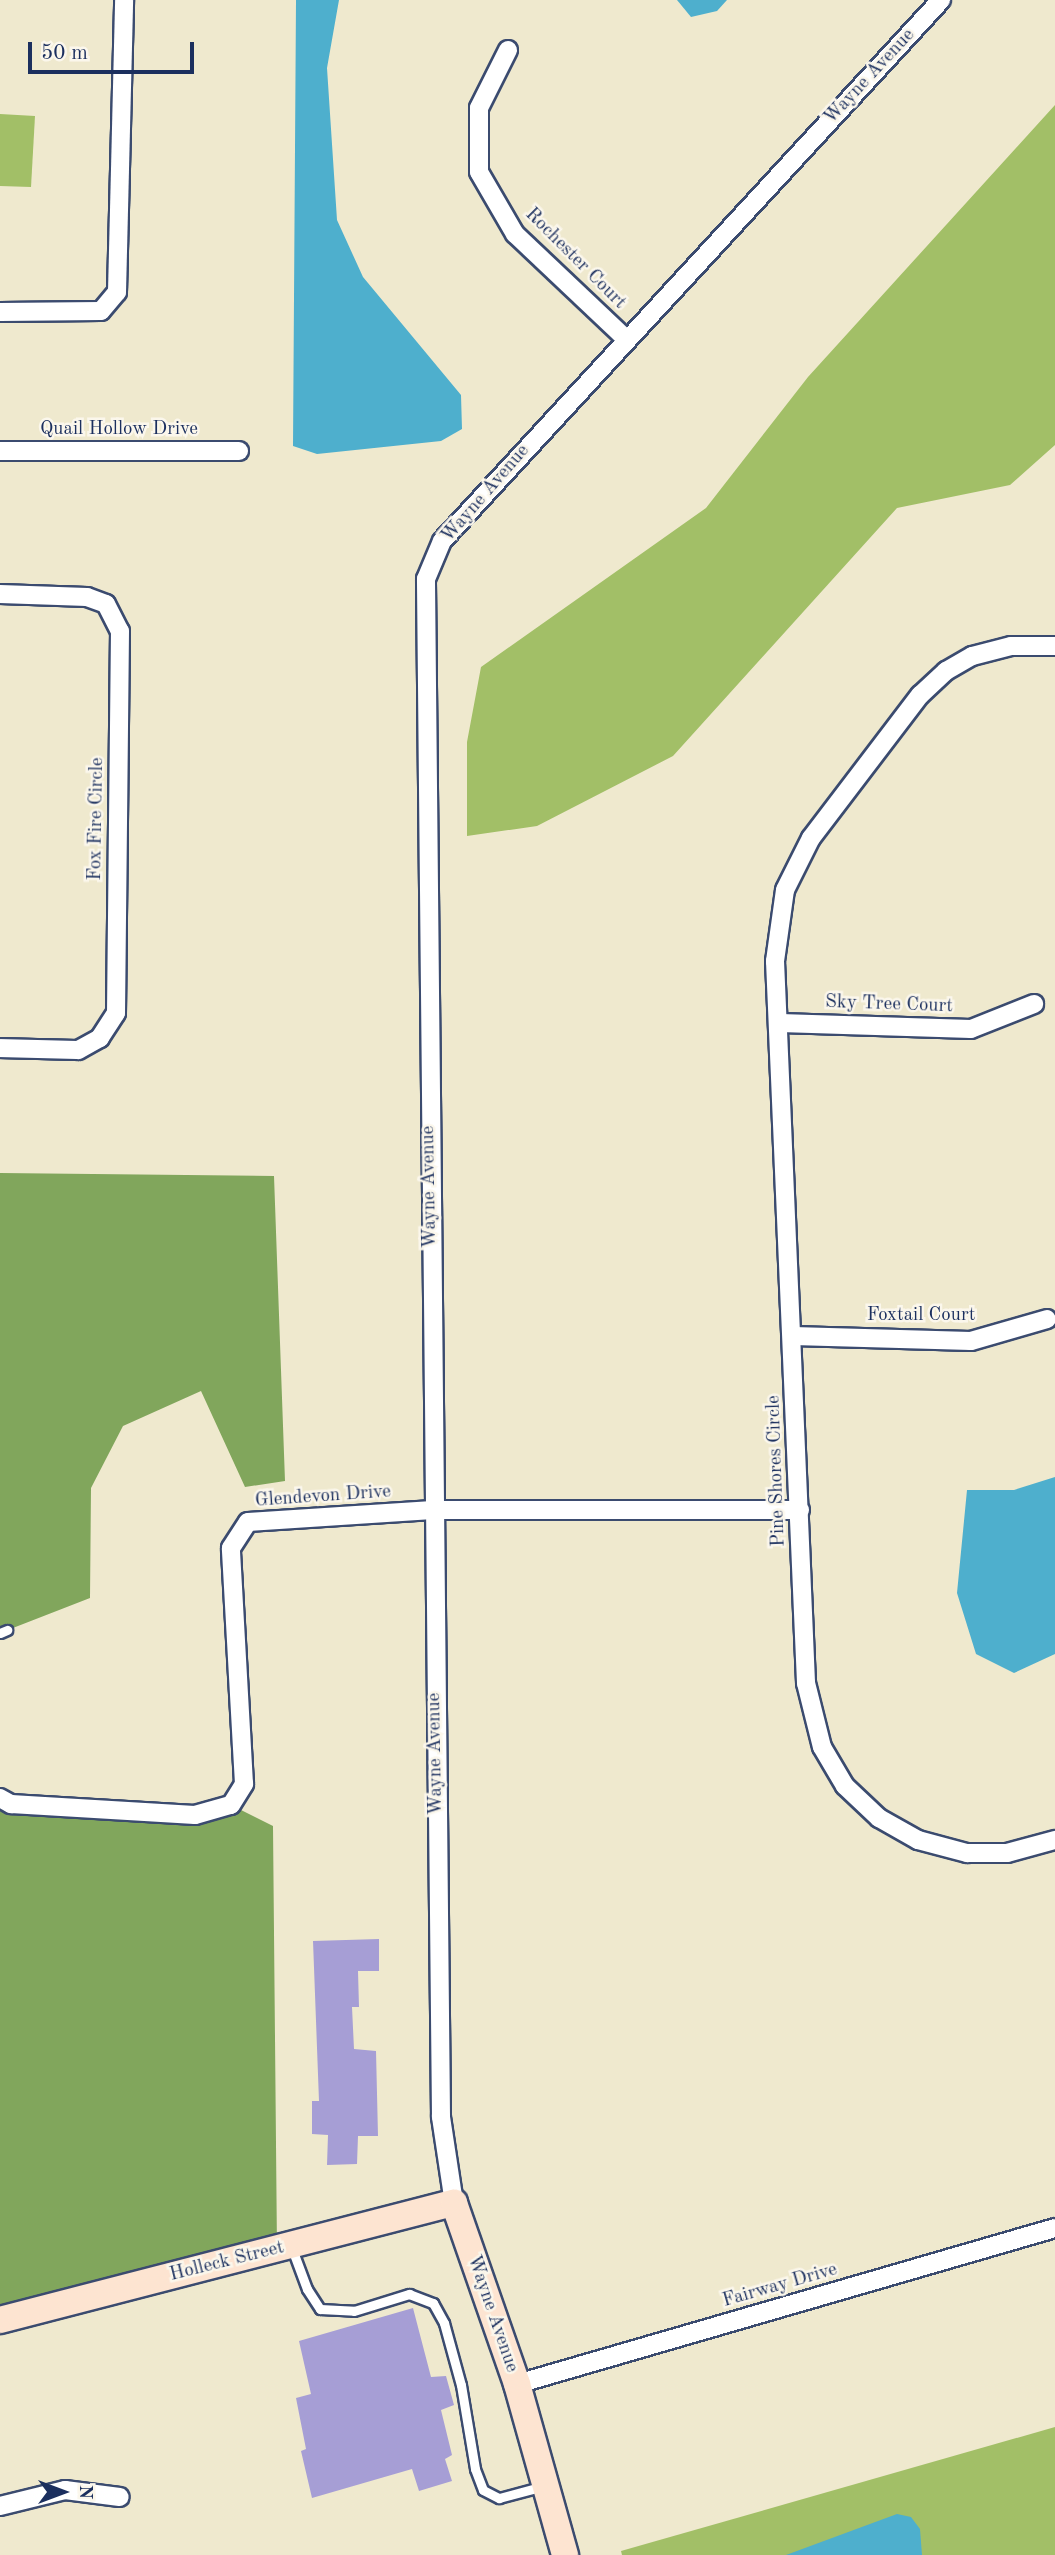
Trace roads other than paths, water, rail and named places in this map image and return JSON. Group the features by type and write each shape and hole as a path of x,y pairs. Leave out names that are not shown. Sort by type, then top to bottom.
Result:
{"street":[{"path":"0,312 101,311 117,292 124,0"},
{"name":"Wayne Avenue","path":"565,2555 517,2384 454,2203 441,2117 426,579 442,541 941,0"},
{"name":"Rochester Court","path":"508,51 479,108 479,172 514,234 626,339"},
{"name":"Quail Hollow Drive","path":"0,450 239,451"},
{"name":"Fox Fire Circle","path":"0,594 88,597 106,604 120,631 116,1013 100,1038 78,1050 0,1048"},
{"name":"Pine Shores Circle","path":"1055,646 1012,646 972,656 946,671 920,695 811,838 785,890 779,914 775,961 780,1023 806,1683 822,1747 845,1786 878,1818 930,1844 967,1853 1007,1853 1055,1840"},
{"name":"Sky Tree Court","path":"780,1023 971,1029 1034,1004"},
{"name":"Foxtail Court","path":"793,1336 971,1341 1048,1319"},
{"name":"Glendevon Drive","path":"0,1798 11,1804 195,1815 231,1805 244,1784 231,1548 248,1522 433,1510 800,1510"},
{"name":"Holleck Street","path":"0,2320 454,2203"},
{"name":"Fairway Drive","path":"517,2384 1055,2228"},
{"path":"0,2506 65,2490 120,2497"}],"lane":[{"path":"290,2245 307,2289 320,2309 354,2311 409,2294 433,2303 444,2323 457,2372 475,2469 483,2490 499,2498 545,2486"}],"water":[{"path":"296,0 339,0 327,68 337,220 363,277 461,395 462,429 441,441 317,454 293,446"},
{"path":"677,0 727,0 717,11 691,17"},
{"path":"1055,1477 1055,1654 1014,1673 976,1654 957,1593 967,1490 1014,1490"},
{"path":"897,2514 911,2517 920,2529 922,2555 786,2555"}]}
